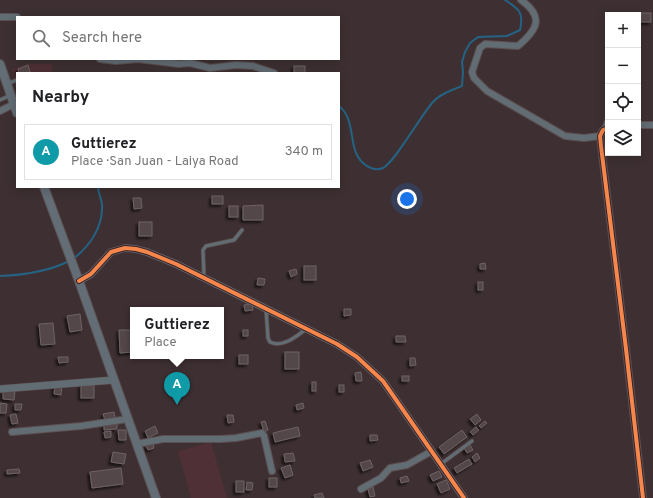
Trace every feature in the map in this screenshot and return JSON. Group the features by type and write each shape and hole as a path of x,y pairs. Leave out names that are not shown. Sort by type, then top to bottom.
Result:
{"main road":[{"path":"0,64 4,79 16,110"},
{"path":"44,188 156,498"}],"street":[{"path":"521,0 533,10 536,20 534,29 518,46 485,44 480,48 472,72 474,78 487,91 565,136 584,138 604,132 643,498"},
{"path":"0,18 16,17"},
{"path":"108,60 127,60"},
{"path":"146,60 180,64 190,63 210,68 236,65 253,66 271,72"},
{"path":"0,111 13,99"},
{"path":"641,125 653,125"},
{"path":"79,281 91,274 111,252 125,248 136,249 147,252 204,277 337,344 357,357 383,381 464,498"},
{"path":"0,389 114,380"},
{"path":"12,432 74,427 128,420"},
{"path":"137,444 162,439 228,439 262,433 272,471"},
{"path":"361,489 381,478 390,468 406,465 432,451"}],"lane":[{"path":"4,79 16,80"},
{"path":"0,100 13,99"},
{"path":"604,132 607,120"},
{"path":"204,277 204,250 206,246 234,240 242,230"},
{"path":"266,308 268,338 270,342 279,344 291,339 307,328"},
{"path":"440,464 472,441"}],"shaded area":[{"path":"28,64 52,64 52,72 16,72 16,80 12,69"},
{"path":"211,442 227,498 191,498 178,451"}],"building":[{"path":"641,13 651,13 651,22 641,22"},
{"path":"28,65 30,72 19,72 18,69"},
{"path":"294,66 305,66 305,72 294,72"},
{"path":"212,196 223,196 223,204 212,204"},
{"path":"133,198 141,198 142,208 134,209"},
{"path":"263,205 263,220 243,220 243,206"},
{"path":"229,206 238,206 238,217 229,217"},
{"path":"139,222 152,222 152,236 139,236"},
{"path":"485,263 486,269 480,269 480,264"},
{"path":"304,266 316,266 316,280 304,280"},
{"path":"296,269 297,274 291,277 289,271"},
{"path":"258,278 265,279 264,285 257,285"},
{"path":"478,282 483,282 483,290 478,290"},
{"path":"252,304 253,310 245,311 244,305"},
{"path":"344,309 351,309 351,315 344,316"},
{"path":"80,314 82,330 70,332 67,316"},
{"path":"53,323 55,344 41,345 39,324"},
{"path":"119,330 130,330 130,352 120,353"},
{"path":"243,330 248,330 248,336 243,336"},
{"path":"396,336 405,336 406,342 396,342"},
{"path":"285,352 299,352 299,369 285,369"},
{"path":"239,355 248,355 248,364 239,364"},
{"path":"58,357 68,357 68,362 59,363"},
{"path":"410,358 415,358 416,365 410,366"},
{"path":"361,372 362,381 356,381 355,373"},
{"path":"402,376 409,376 409,381 402,381"},
{"path":"312,382 316,382 316,391 312,391"},
{"path":"55,385 62,386 61,395 54,394"},
{"path":"81,385 94,385 94,398 81,398"},
{"path":"339,385 344,385 344,392 339,392"},
{"path":"3,391 15,391 14,400 3,399"},
{"path":"0,403 7,404 6,413 0,413"},
{"path":"303,403 304,408 297,410 296,405"},
{"path":"15,404 22,404 21,410 15,410"},
{"path":"114,412 115,418 105,420 103,414"},
{"path":"16,414 18,423 12,424 10,415"},
{"path":"477,414 481,420 475,425 470,419"},
{"path":"227,415 233,415 234,422 228,423"},
{"path":"265,421 268,430 264,432 261,422"},
{"path":"485,421 487,423 481,428 479,426"},
{"path":"117,423 117,429 104,430 104,424"},
{"path":"155,426 158,433 148,438 145,431"},
{"path":"298,427 300,436 275,442 273,433"},
{"path":"476,427 479,430 473,435 470,432"},
{"path":"118,430 126,430 126,440 119,440"},
{"path":"462,430 467,437 444,454 439,447"},
{"path":"111,431 111,437 105,438 104,432"},
{"path":"370,435 377,435 378,440 370,441"},
{"path":"153,444 154,448 148,450 146,446"},
{"path":"470,445 473,450 467,453 464,448"},
{"path":"113,452 126,454 124,464 111,462"},
{"path":"293,453 295,461 285,462 284,454"},
{"path":"477,453 480,458 475,462 472,457"},
{"path":"469,459 472,464 457,473 454,468"},
{"path":"370,460 373,467 363,471 360,463"},
{"path":"290,465 293,475 285,478 281,468"},
{"path":"121,468 123,484 92,488 90,472"},
{"path":"19,469 20,473 7,474 7,470"},
{"path":"439,471 442,477 433,481 430,475"},
{"path":"407,476 409,481 401,483 400,478"},
{"path":"269,478 277,478 277,487 269,487"},
{"path":"446,480 450,489 441,493 437,484"},
{"path":"236,481 244,481 244,492 236,492"},
{"path":"247,482 253,483 252,490 246,490"},
{"path":"373,487 375,496 370,497 368,489"},
{"path":"322,493 324,498 315,498 314,495"}],"waterway":[{"path":"340,107 345,112 348,119 353,143 358,157 370,168 383,168 401,148 433,102 443,94 462,86 462,62 470,43 478,37 507,36 520,30 521,15 514,6 505,0"},
{"path":"73,259 90,242 98,228 102,213 102,205 98,188"},
{"path":"0,276 35,272 53,268 69,261"}],"cycle path":[{"path":"605,129 600,136 643,498"},
{"path":"79,281 91,274 111,252 125,248 136,249 176,264 337,344 357,357 383,381 464,498"}],"place":[{"name":"Guttierez","path":"177,405"}]}
